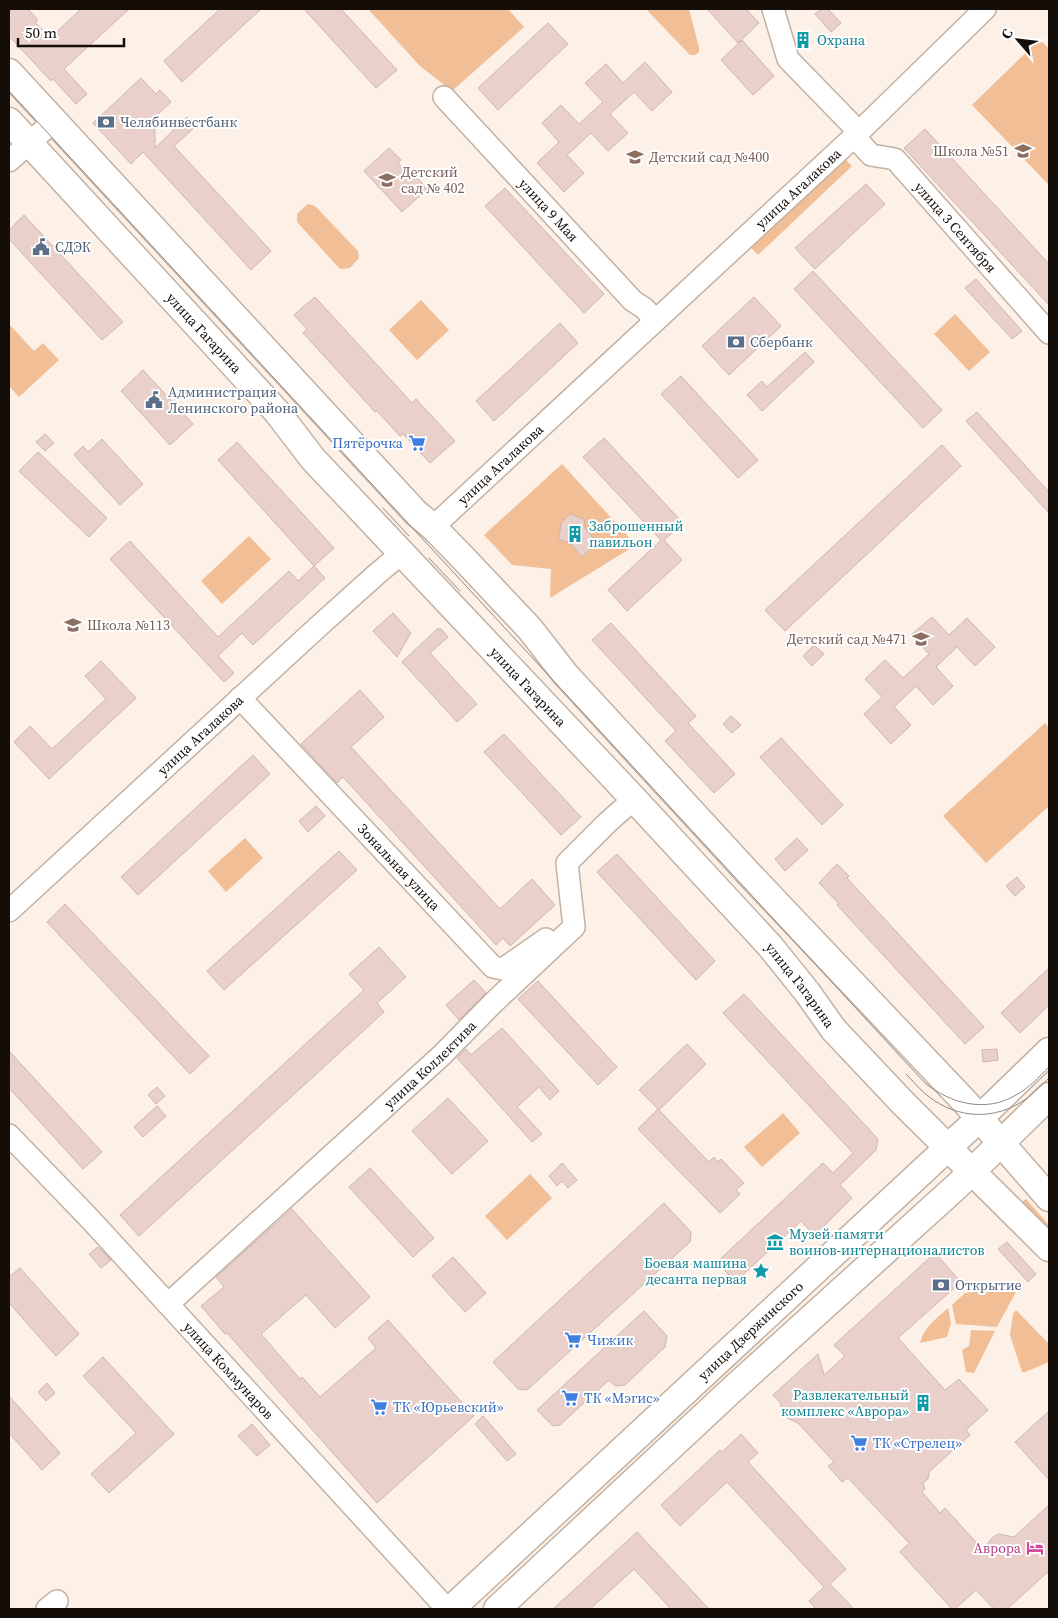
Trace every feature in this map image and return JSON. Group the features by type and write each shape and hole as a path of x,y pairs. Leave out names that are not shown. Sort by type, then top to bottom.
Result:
{"main road":[{"path":"9,72 416,513 432,527 530,629 565,674 749,874 980,1118 1049,1198"},
{"name":"улица Гагарина","path":"9,121 282,418 313,459 770,946 807,992 834,1030 903,1103 1049,1248"},
{"name":"улица Агалакова","path":"402,553 432,527"},
{"name":"улица Дзержинского","path":"451,1609 980,1118 1049,1051"},
{"path":"497,1609 736,1386 973,1171 1049,1096"},
{"path":"576,1494 597,1516"}],"street":[{"name":"улица 3 Сентября","path":"773,9 788,59 857,134 872,155 895,159 1049,333"},
{"name":"улица Агалакова","path":"432,527 857,134 985,9"},
{"name":"улица 9 Мая","path":"444,97 632,301 644,308 655,320"},
{"path":"9,161 54,121"},
{"name":"улица Агалакова","path":"9,911 240,698 402,553"},
{"name":"Зональная улица","path":"240,698 265,727 493,968 503,969 574,920"},
{"path":"574,920 567,863 634,799"},
{"name":"улица Коллектива","path":"168,1304 442,1055 493,1002 574,927 574,920"},
{"name":"улица Коммунаров","path":"9,1136 90,1219 447,1609"}],"shaded area":[{"path":"368,9 508,9 524,27 452,91 420,66"},
{"path":"646,9 689,9 699,52 695,55 690,55"},
{"path":"1040,39 1049,49 1049,185 972,105"},
{"path":"843,157 852,166 758,255 749,246"},
{"path":"308,204 315,206 358,251 359,258 350,268 340,269 297,222 297,214"},
{"path":"421,300 449,330 417,360 389,330"},
{"path":"955,314 990,352 969,371 934,334"},
{"path":"9,324 34,351 43,343 59,360 19,397 9,386"},
{"path":"562,464 636,545 550,598 551,569 512,565 484,535"},
{"path":"249,536 271,559 222,604 201,581"},
{"path":"1045,723 1049,728 1049,806 986,863 943,816"},
{"path":"245,838 263,858 226,892 208,871"},
{"path":"783,1113 800,1133 762,1167 744,1147"},
{"path":"530,1174 552,1198 507,1240 485,1216"},
{"path":"1026,1199 1049,1225 1049,1234 1021,1203"},
{"path":"1016,1292 997,1327 956,1324 952,1305 965,1293"},
{"path":"948,1308 951,1323 947,1337 920,1343 927,1328"},
{"path":"1016,1310 1049,1344 1049,1362 1025,1372 1022,1372 1010,1335 1013,1314"},
{"path":"971,1330 995,1331 974,1373 966,1372 962,1350 969,1346"}],"building":[{"path":"9,9 28,9 38,20 35,22 50,38 81,9 129,9 64,69 87,94 76,104 53,79 51,81 9,36"},
{"path":"220,9 261,9 182,82 164,61"},
{"path":"304,9 341,9 397,70 376,88"},
{"path":"707,9 746,9 759,23 738,43"},
{"path":"821,9 828,9 841,23 831,32 815,14"},
{"path":"548,23 568,44 498,110 478,88"},
{"path":"742,40 774,76 753,95 721,60"},
{"path":"645,62 672,92 652,111 634,92 610,114 628,133 608,151 591,133 567,155 584,173 564,192 537,163 559,142 542,123 561,105 579,124 603,102 585,83 606,64 623,83"},
{"path":"141,78 156,94 160,90 171,102 155,117 155,148 187,117 196,126 174,146 271,251 251,270 143,152 131,164 93,123"},
{"path":"925,129 1049,264 1049,305 904,148"},
{"path":"389,148 401,160 398,163 413,179 416,176 427,189 402,212 364,171"},
{"path":"866,184 885,204 815,269 795,248"},
{"path":"505,188 604,294 584,313 485,206"},
{"path":"24,215 123,322 102,340 9,239 9,230"},
{"path":"813,271 942,410 923,428 794,289"},
{"path":"976,279 1022,331 1012,339 965,288"},
{"path":"315,297 412,403 416,399 455,441 430,463 403,434 400,436 377,411 375,412 303,333 307,329 294,315"},
{"path":"754,297 781,326 729,375 702,346"},
{"path":"560,323 578,343 494,421 476,401"},
{"path":"805,352 814,362 762,411 747,395 762,381 767,387"},
{"path":"143,370 193,424 170,445 121,391"},
{"path":"681,376 758,460 738,478 661,394"},
{"path":"977,412 1049,492 1049,513 966,421"},
{"path":"45,434 54,443 45,451 36,442"},
{"path":"604,438 683,523 664,540 682,560 627,611 608,590 661,540 583,457"},
{"path":"102,439 143,484 120,505 74,455 83,446 88,452"},
{"path":"237,442 334,548 314,566 218,460"},
{"path":"942,445 961,466 785,631 765,610"},
{"path":"38,452 107,518 89,537 19,471"},
{"name":"Заброшенный павильон","path":"570,514 584,519 585,528 597,543 582,557 570,543 559,539 561,523"},
{"path":"130,541 218,637 289,571 298,581 314,566 325,578 253,645 242,633 218,656 234,673 224,682 110,559"},
{"path":"393,613 411,633 397,657 373,631"},
{"path":"932,617 949,635 967,618 995,647 975,666 957,647 936,667 953,686 933,705 916,686 894,707 911,725 891,744 864,714 882,697 865,679 885,660 903,678 929,654 911,635"},
{"path":"611,623 696,716 688,723 735,774 714,793 665,741 676,731 592,640"},
{"path":"437,629 441,629 448,637 430,653 477,704 457,722 402,662"},
{"path":"814,645 824,654 812,666 803,656"},
{"path":"101,661 136,698 49,779 14,742 30,726 52,749 106,699 85,676"},
{"path":"360,690 384,717 351,747 500,909 532,879 555,905 510,946 503,938 496,945 343,777 337,783 301,744"},
{"path":"731,716 741,725 732,733 723,724"},
{"path":"504,734 581,817 561,835 484,752"},
{"path":"781,738 843,805 822,825 760,757"},
{"path":"253,755 270,774 138,895 121,877"},
{"path":"316,806 325,816 308,832 299,821"},
{"path":"797,838 808,850 785,871 775,859"},
{"path":"339,851 357,870 224,990 207,971"},
{"path":"617,854 715,961 696,980 597,872"},
{"path":"837,864 849,876 847,878 984,1027 965,1044 819,883"},
{"path":"1017,877 1025,887 1015,896 1006,886"},
{"path":"65,904 209,1056 190,1074 47,922"},
{"path":"379,947 406,977 377,1003 384,1012 139,1236 120,1215 364,990 349,974"},
{"path":"1049,968 1049,1005 1020,1033 1001,1013"},
{"path":"474,980 486,993 459,1020 446,1005"},
{"path":"538,981 617,1067 598,1085 518,999"},
{"path":"744,994 878,1139 876,1150 840,1185 852,1198 825,1225 814,1235 801,1221 735,1282 717,1262 823,1163 833,1173 853,1153 723,1013"},
{"path":"502,1028 559,1091 550,1100 539,1087 517,1107 542,1134 532,1142 457,1058 466,1049 471,1055"},
{"path":"687,1044 706,1064 659,1110 709,1162 714,1157 718,1162 721,1159 744,1183 736,1190 740,1194 720,1213 638,1129 658,1109 639,1090"},
{"path":"997,1049 998,1060 983,1062 982,1050"},
{"path":"9,1051 102,1152 83,1169 9,1088"},
{"path":"157,1087 165,1096 156,1104 148,1095"},
{"path":"448,1098 488,1141 452,1174 412,1131"},
{"path":"157,1106 166,1116 143,1137 134,1127"},
{"path":"562,1163 577,1180 568,1188 562,1181 557,1186 549,1176"},
{"path":"370,1168 434,1238 413,1257 349,1187"},
{"path":"664,1203 691,1232 690,1242 527,1390 518,1389 493,1362"},
{"path":"292,1209 370,1297 335,1328 306,1295 261,1334 300,1379 302,1377 320,1397 376,1348 368,1338 388,1320 474,1416 377,1503 201,1306 224,1287 216,1277"},
{"path":"1007,1242 1036,1274 1028,1282 998,1249"},
{"path":"98,1247 111,1260 101,1268 89,1254"},
{"path":"935,1253 961,1282 898,1338 945,1390 959,1379 988,1410 966,1430 970,1435 929,1472 928,1479 923,1483 925,1489 922,1492 940,1513 945,1508 983,1550 992,1538 998,1534 1014,1537 1049,1505 1049,1571 1007,1609 994,1609 976,1590 955,1609 952,1609 900,1552 909,1543 848,1478 842,1482 828,1466 834,1462 798,1423 783,1416 781,1404 773,1395 818,1354 824,1375 845,1356 834,1345"},
{"path":"453,1257 486,1293 465,1312 432,1276"},
{"path":"20,1268 79,1334 56,1356 9,1303 9,1277"},
{"path":"644,1311 667,1336 665,1347 625,1385 615,1386 609,1380 560,1425 553,1426 537,1410"},
{"path":"103,1357 174,1434 109,1493 91,1474 136,1433 83,1376"},
{"path":"47,1383 55,1393 46,1401 38,1392"},
{"path":"9,1396 60,1453 42,1470 9,1433"},
{"path":"1049,1411 1049,1480 1015,1442"},
{"path":"483,1416 516,1454 507,1461 475,1424"},
{"path":"252,1424 270,1445 257,1456 238,1436"},
{"path":"741,1434 758,1453 748,1462 846,1569 830,1584 854,1609 816,1609 809,1601 824,1587 727,1482 680,1526 661,1505 720,1450 722,1452"},
{"path":"637,1532 709,1609 671,1609 634,1569 590,1609 553,1609"}],"tram line":[{"path":"9,91 925,1083 957,1101 969,1104 993,1104 1005,1101 1021,1092 1049,1067"},
{"path":"383,508 409,536"},
{"path":"429,558 460,591"},
{"path":"906,1074 925,1094 939,1104 964,1113 976,1114 989,1114 1014,1106 1029,1097 1049,1078"}],"place":[{"name":"Охрана","path":"803,40"},
{"name":"Челябинвестбанк","path":"106,122"},
{"name":"Школа №51","path":"1023,151"},
{"name":"Детский сад №400","path":"635,157"},
{"name":"Детский сад № 402","path":"387,180"},
{"name":"СДЭК","path":"41,247"},
{"name":"Сбербанк","path":"736,342"},
{"name":"Администрация Ленинского района","path":"154,400"},
{"name":"Пятёрочка","path":"417,443"},
{"name":"Заброшенный павильон","path":"575,534"},
{"name":"Школа №113","path":"73,625"},
{"name":"Детский сад №471","path":"921,639"},
{"name":"Музей памяти воинов-интернационалистов","path":"775,1242"},
{"name":"Боевая машина десанта первая","path":"761,1271"},
{"name":"Открытие","path":"941,1285"},
{"name":"Чижик","path":"573,1340"},
{"name":"ТК «Мэгис»","path":"570,1398"},
{"name":"Развлекательный комплекс «Аврора»","path":"923,1403"},
{"name":"ТК «Юрьевский»","path":"379,1407"},
{"name":"ТК «Стрелец»","path":"859,1443"},
{"name":"Аврора","path":"1035,1548"}]}
